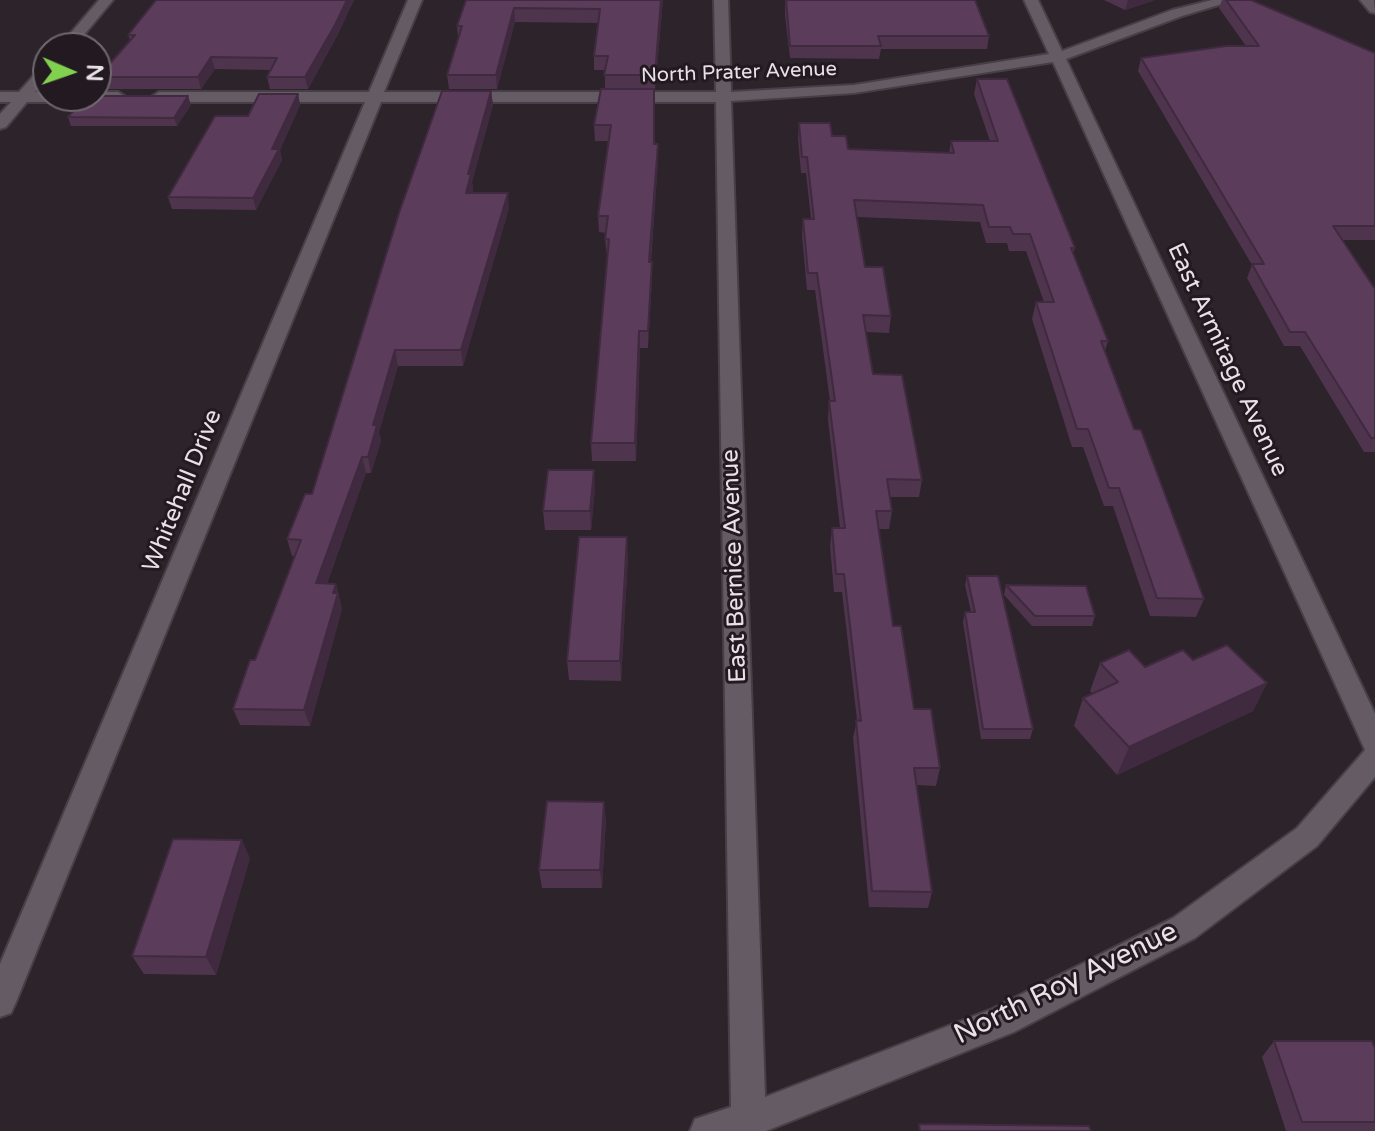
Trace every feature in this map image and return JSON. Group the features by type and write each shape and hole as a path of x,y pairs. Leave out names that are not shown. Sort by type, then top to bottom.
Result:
{"street":[{"path":"79,32 106,0"},
{"name":"Whitehall Drive","path":"0,1002 415,0"},
{"name":"East Bernice Avenue","path":"721,0 749,1125"},
{"name":"East Armitage Avenue","path":"1031,0 1375,743"},
{"name":"North Prater Avenue","path":"0,97 722,97 854,89 1059,57 1177,13 1228,0"},
{"path":"1367,0 1375,9"},
{"path":"0,124 32,87"},
{"name":"North Roy Avenue","path":"707,1131 749,1125 1002,1021 1184,928 1307,837 1375,757"}],"building":[{"path":"156,0 347,0 305,77 267,77 277,58 211,57 198,77 112,77 112,61 135,35 128,35"},
{"path":"466,0 661,0 655,75 604,75 608,56 594,56 600,9 514,8 496,75 447,75 462,26 457,26"},
{"path":"786,0 975,0 989,36 878,36 881,46 790,46"},
{"path":"1226,0 1251,0 1375,53 1375,226 1333,226 1375,289 1375,438 1371,438 1305,332 1290,332 1252,264 1264,264 1141,58 1226,46 1259,46"},
{"path":"977,79 1007,79 1075,248 1071,248 1108,341 1101,341 1134,429 1141,430 1204,599 1157,598 1119,488 1109,488 1088,429 1077,429 1036,302 1054,302 1030,234 1013,234 1010,227 989,227 983,205 854,200 865,267 883,267 891,316 863,315 873,374 902,375 922,480 887,479 892,511 876,511 893,626 901,626 914,709 931,709 940,768 914,768 932,892 872,891 856,720 861,721 844,574 836,574 832,528 845,528 829,401 835,401 817,273 808,273 803,219 814,219 807,157 802,157 799,123 830,123 832,136 846,136 848,149 954,153 951,141 998,141"},
{"path":"601,89 654,89 654,144 658,144 649,262 652,262 648,331 639,331 635,443 591,443 609,239 605,239 608,216 598,216 611,125 594,125"},
{"path":"442,91 491,91 468,174 471,174 466,193 508,193 461,350 395,350 373,425 377,425 368,457 362,457 316,583 336,584 333,593 338,593 304,710 233,709 250,660 255,660 301,540 287,539 305,494 312,494 399,213"},
{"path":"259,94 298,94 272,149 279,149 253,198 168,197 215,116 248,116"},
{"path":"112,96 188,96 174,118 68,117 72,112 112,112"},
{"path":"548,470 594,470 590,511 543,511"},
{"path":"579,537 627,537 620,661 567,661"},
{"path":"967,576 998,576 1033,729 983,729 965,612 975,612"},
{"path":"1006,585 1086,586 1095,616 1035,616"},
{"path":"1227,645 1267,683 1129,747 1083,698 1118,682 1100,663 1129,650 1145,667 1183,650 1193,660"},
{"path":"547,801 604,802 600,870 539,870"},
{"path":"173,839 242,840 206,957 132,956"},
{"path":"1274,1041 1372,1041 1375,1048 1375,1122 1302,1122"},
{"path":"919,1124 1089,1126 1091,1131 920,1131"}]}
